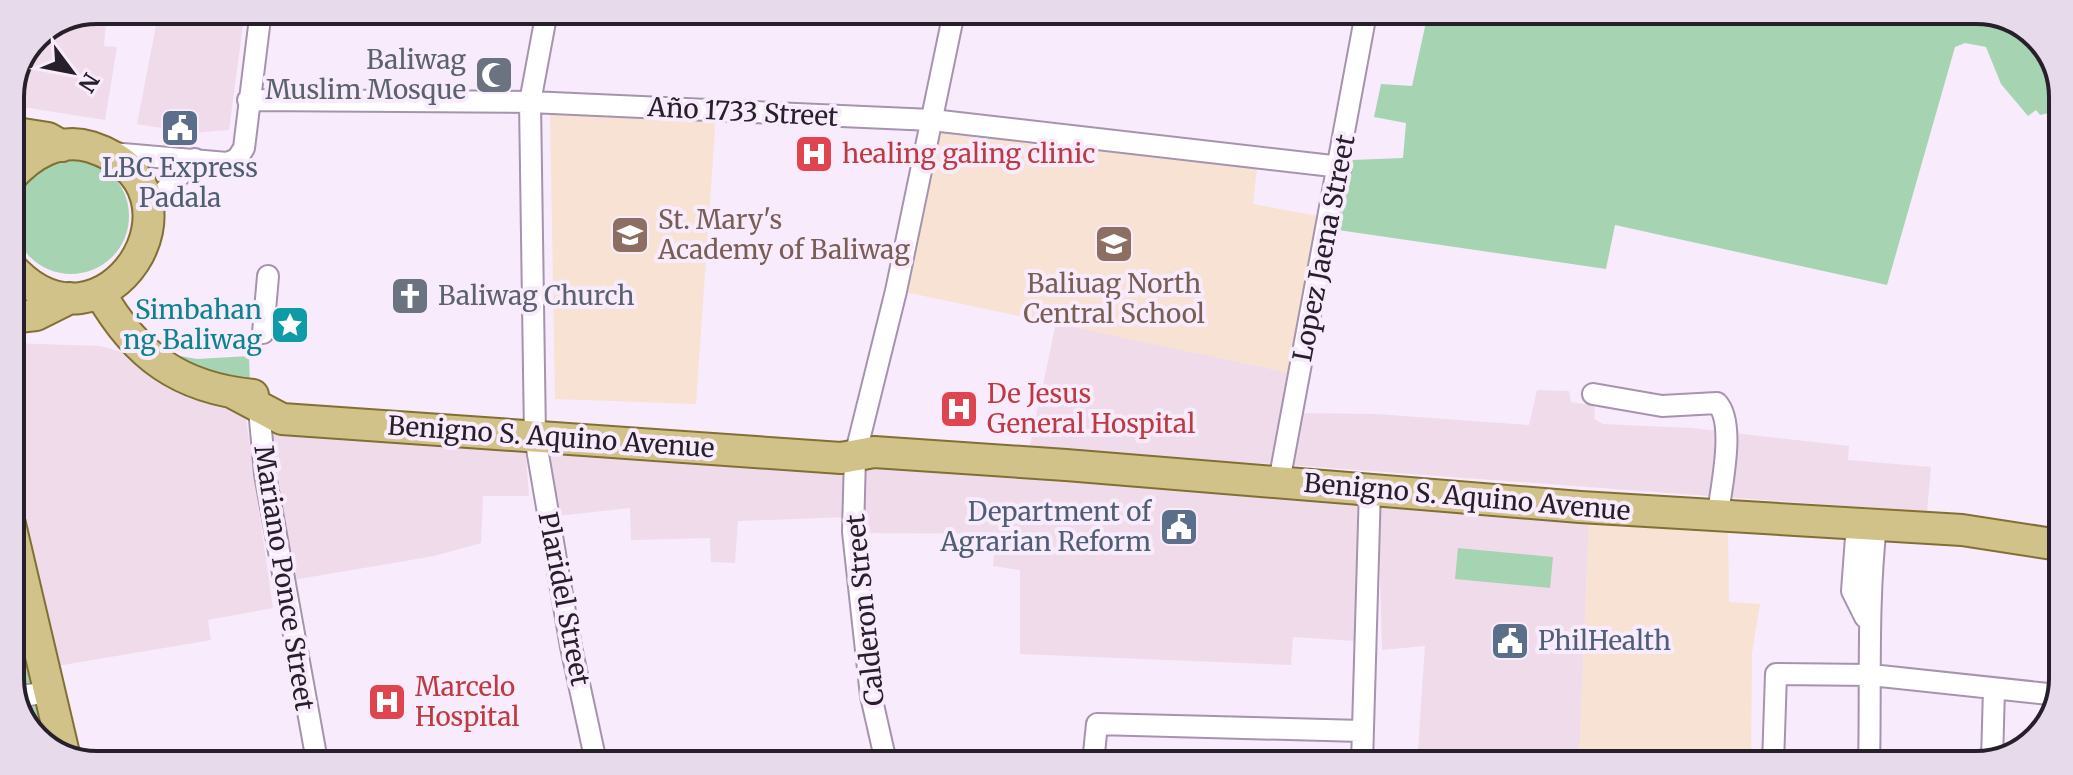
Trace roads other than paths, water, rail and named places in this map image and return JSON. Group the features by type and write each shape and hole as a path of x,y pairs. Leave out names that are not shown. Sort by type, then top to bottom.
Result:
{"main road":[{"path":"24,134 48,138 62,146"},
{"path":"24,163 42,151 62,146 85,146 107,153 135,177 149,218 146,242 133,267 100,293 70,298 36,315 24,316"},
{"path":"24,279 37,291 70,298"},
{"name":"Benigno S. Aquino Avenue","path":"100,293 120,326 165,369 200,387 249,398 535,426 843,439 862,451 1370,488 1580,507 1962,530 2049,543"},
{"path":"24,584 61,742"}],"street":[{"path":"107,153 227,163 237,159 244,148 259,24"},
{"name":"Plaridel Street","path":"545,24 530,102 535,426 571,647 594,751"},
{"name":"Calderon Street","path":"884,751 871,696 853,532 862,451 952,24"},
{"name":"Lopez Jaena Street","path":"1279,482 1341,167 1364,24"},
{"name":"Año 1733 Street","path":"248,100 530,102 932,120 1341,167"},
{"path":"149,218 159,197 195,159"},
{"path":"263,333 268,276"},
{"path":"1593,394 1662,406 1717,403 1725,411 1727,429 1718,514"},
{"name":"Mariano Ponce Street","path":"249,398 315,751"},
{"path":"1362,751 1370,488"},
{"path":"1866,525 1871,675 1869,751"},
{"path":"1773,751 1776,674 1871,675 2047,694"},
{"path":"1992,749 1994,689"},
{"path":"26,695 49,692"},
{"path":"1094,751 1097,724 1362,731"}],"place":[{"name":"Baliwag Muslim Mosque","path":"494,75"},
{"name":"LBC Express Padala","path":"180,128"},
{"name":"healing galing clinic","path":"814,154"},
{"name":"St. Mary's Academy of Baliwag","path":"630,235"},
{"name":"Baliuag North Central School","path":"1114,244"},
{"name":"Baliwag Church","path":"410,296"},
{"name":"Simbahan ng Baliwag","path":"290,325"},
{"name":"De Jesus General Hospital","path":"959,409"},
{"name":"Department of Agrarian Reform","path":"1179,527"},
{"name":"PhilHealth","path":"1510,641"},
{"name":"Marcelo Hospital","path":"387,702"}]}
